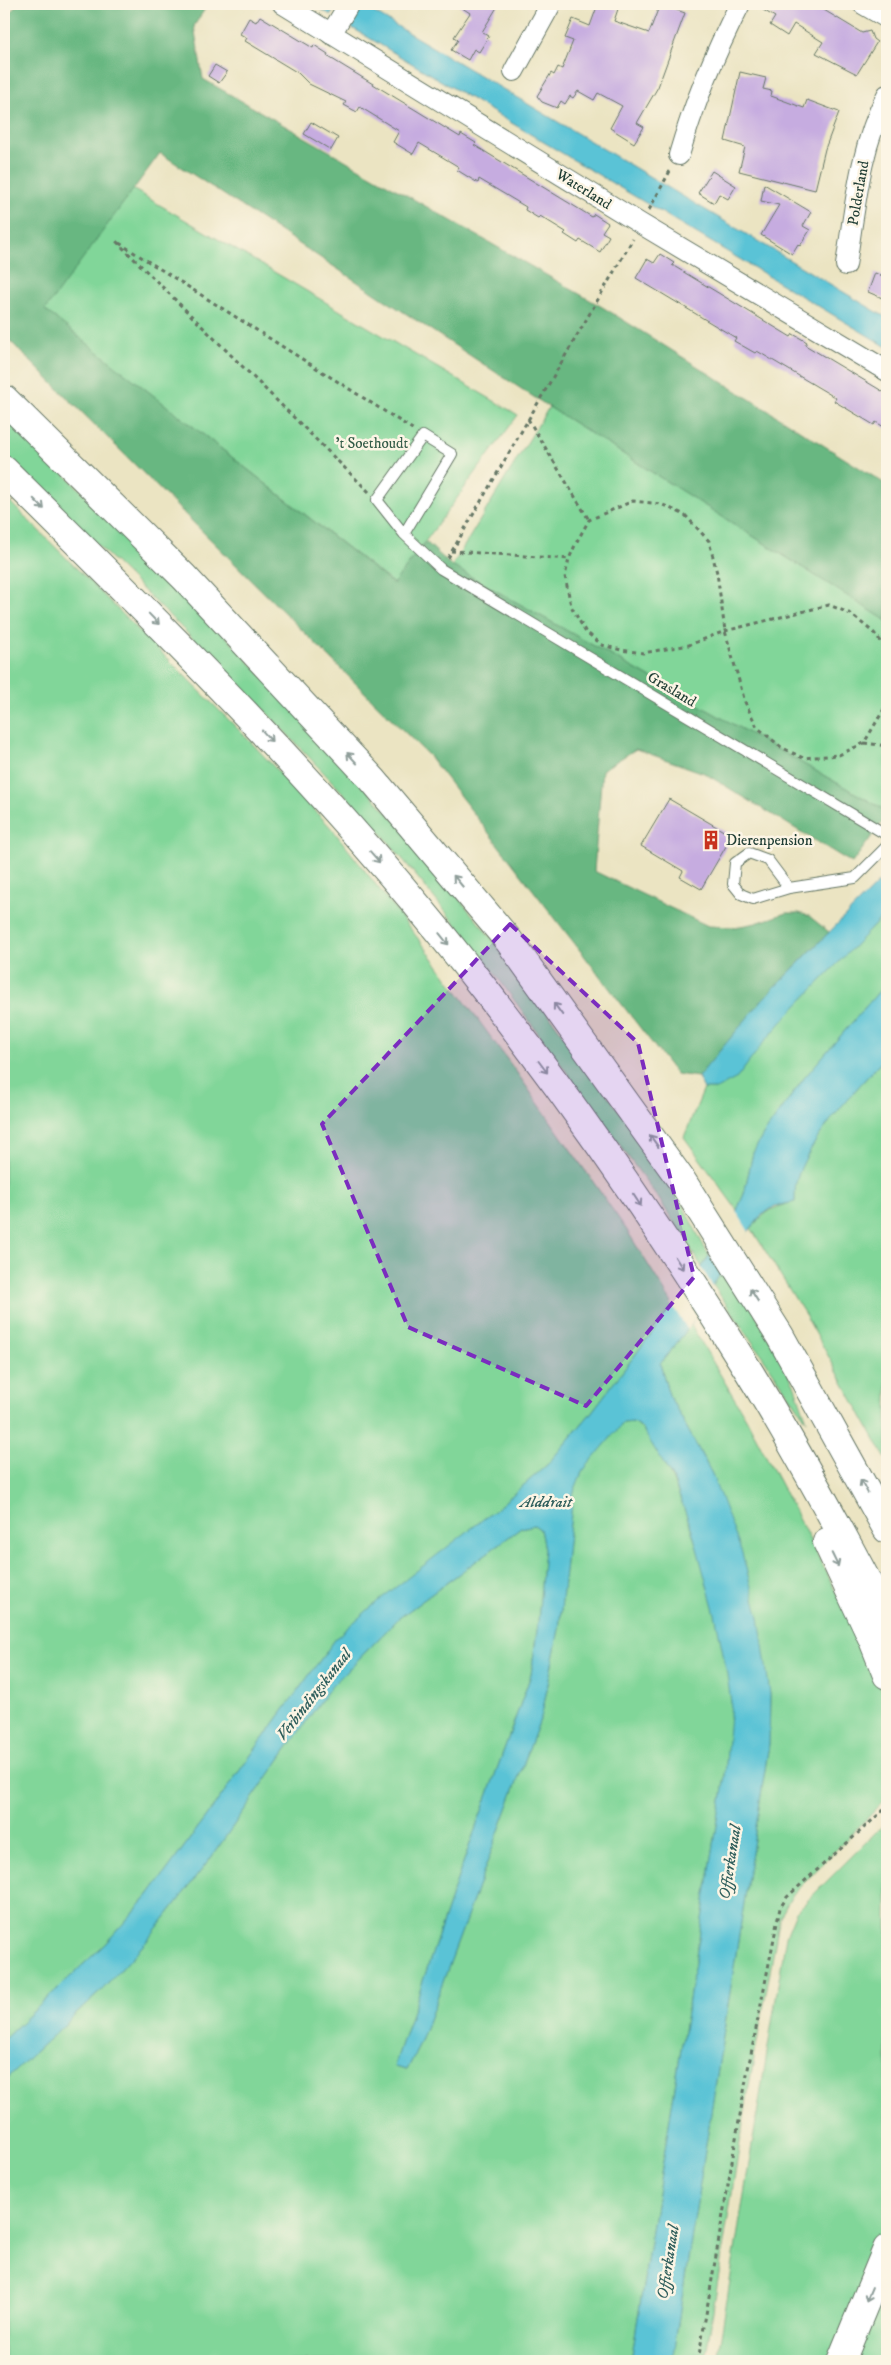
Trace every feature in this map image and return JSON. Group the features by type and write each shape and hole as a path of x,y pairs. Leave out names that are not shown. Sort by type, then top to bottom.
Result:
{"highway":[{"path":"4,399 184,577 373,780 509,941 682,1181 780,1336 887,1529"},
{"path":"4,470 132,596 258,726 407,894 484,988 607,1154 750,1372 823,1497 887,1619"},
{"path":"750,1372 771,1426 874,1640 887,1675"},
{"path":"841,2361 887,2249"}],"street":[{"name":"Waterland","path":"282,4 333,30 645,218 887,371"},
{"path":"333,30 349,4"},
{"path":"514,72 551,4"},
{"path":"679,155 690,119 720,42 740,4"},
{"path":"863,4 887,18"},
{"name":"Polderland","path":"846,265 860,173 874,119 887,94"}],"lane":[{"path":"377,500 423,436 452,454 404,534"},
{"name":"Grasland","path":"377,500 404,534 441,570 887,835"},
{"path":"789,888 768,860 749,853 735,863 733,884 741,894 753,899 789,888 855,878 887,846"}],"path":[{"path":"441,570 666,180"},
{"path":"377,500 116,241 423,436"},
{"path":"528,419 589,520"},
{"path":"887,656 883,644 874,633 851,614 829,605 725,631 689,645 643,653 621,650 602,645 585,631 571,606 565,576 576,543 589,520 633,501 661,504 685,515 709,541 717,573 725,631 745,702 757,728 781,747 803,758 839,755 864,743 887,746"},
{"path":"452,552 570,559"},
{"path":"864,743 887,704"},
{"path":"698,2361 747,2074 780,1908 788,1897 887,1807"}],"highlighted area":[{"path":"510,924 638,1043 694,1277 586,1406 408,1327 322,1124"}],"green space":[{"path":"18,4 208,4 194,26 203,79 604,308 887,485 887,621 549,407 160,153 45,310 393,584 426,542 452,566 887,811 887,816 852,863 704,773 636,749 602,770 594,871 708,926 735,927 756,923 786,913 799,913 809,916 829,932 763,999 698,1077 676,1074 429,756 4,335 4,18"},
{"name":"'t Soethoudt","path":"129,187 518,415 394,584 44,310"},
{"path":"549,407 887,621 887,811 452,566"},
{"path":"4,414 207,616 400,826 501,950 668,1177 709,1256 702,1267 659,1199 485,960 382,834 249,694 4,453"},
{"path":"4,496 248,739 333,830 427,950 517,1073 626,1229 673,1305 591,1413 547,1465 495,1510 337,1637 149,1895 105,1944 4,2039"},
{"path":"887,912 887,982 805,1077 763,1135 753,1153 744,1194 737,1210 684,1137 704,1089 716,1089"},
{"path":"887,1056 887,1461 806,1316 751,1228 770,1210 795,1202 796,1182 810,1150 834,1115"},
{"path":"728,1264 794,1384 807,1421 713,1285"},
{"path":"691,1325 746,1418 813,1546 865,1651 887,1702 887,1798 793,1894 780,1917 750,2080 705,2361 672,2361 769,1744 770,1694 712,1474 669,1395 660,1364"},
{"path":"633,1422 651,1440 668,1469 698,1550 711,1595 728,1673 731,1700 731,1728 725,1776 631,2361 4,2361 4,2081 103,1989 146,1942 210,1859 329,1689 399,1618 521,1528 534,1525 540,1529 544,1549 538,1623 531,1675 457,1880 394,2067 407,2070 420,2044 542,1714 559,1629 573,1494 581,1472 623,1423"},
{"path":"887,1821 887,2229 829,2361 717,2361 786,1936 796,1912"},
{"path":"887,2279 887,2361 852,2361"}],"water":[{"path":"312,4 337,4 331,15"},
{"path":"356,4 360,4 887,318 887,347 344,23"},
{"path":"887,874 887,912 787,1016 764,1042 737,1078 716,1089 704,1089 698,1077 763,999"},
{"path":"887,982 887,1056 834,1115 810,1150 801,1167 796,1183 795,1202 775,1206 762,1215 751,1228 713,1285 691,1325 660,1364 669,1395 712,1474 742,1553 759,1617 770,1694 769,1744 672,2361 631,2361 725,1776 731,1702 715,1614 692,1530 673,1479 642,1428 633,1422 623,1423 582,1472 573,1494 559,1629 542,1714 420,2044 407,2070 394,2067 457,1880 531,1675 538,1623 544,1549 540,1529 534,1525 521,1528 399,1618 329,1689 210,1859 146,1942 103,1989 4,2081 4,2039 105,1944 149,1895 337,1637 378,1601 495,1510 547,1465 591,1413 702,1267 737,1210 744,1194 753,1153 763,1135 805,1077"}],"pier":[{"path":"735,1209 749,1232 723,1275 708,1253"},
{"path":"700,1266 714,1288 688,1330 671,1304"}],"building":[{"path":"456,4 499,4 482,32 489,36 479,52 474,49 468,60 451,50 458,40 454,37 470,13"},
{"path":"598,4 618,9 614,21 649,33 660,4 685,13 658,87 637,123 644,127 634,143 610,128 622,106 598,93 594,100 578,91 573,98 570,96 565,104 561,101 557,108 542,102 537,96 551,73 554,75 558,67 562,69 573,41 565,38 573,19 590,26"},
{"path":"753,4 814,4 862,33 870,31 873,39 877,42 857,74 816,53 823,42 794,24 787,36 770,25 775,17"},
{"path":"260,16 313,48 314,45 328,54 327,56 460,137 461,134 476,143 474,145 592,217 594,214 608,223 602,232 609,236 600,252 580,240 578,243 564,234 566,232 540,216 538,218 525,210 526,207 479,179 478,183 457,170 459,167 419,143 413,154 393,142 399,131 360,107 357,112 344,105 346,102 309,84 298,73 245,41 247,38 240,34 249,18 256,22"},
{"path":"215,65 227,72 219,83 208,76"},
{"path":"740,72 766,78 763,89 772,91 771,96 804,108 807,100 839,112 825,149 815,190 739,171 745,147 725,141"},
{"path":"311,122 338,138 331,150 304,134"},
{"path":"712,171 736,186 728,199 719,194 714,203 698,193"},
{"path":"764,184 811,212 803,226 810,230 800,246 798,244 792,254 761,235 779,205 761,201"},
{"path":"660,254 674,263 672,265 791,337 793,334 807,342 805,345 887,394 887,429 876,422 874,425 834,401 836,398 757,351 755,353 734,341 736,338 636,278 647,259 654,263"},
{"path":"875,273 887,278 887,300 868,292"},
{"name":"Dierenpension","path":"669,799 732,836 701,889 680,877 683,871 641,846"}],"place":[{"name":"Dierenpension","path":"711,840"}],"water label":[{"name":"Alddrait","path":"546,1501"},
{"name":"Verbindingskanaal","path":"313,1694"},
{"name":"Offierkanaal","path":"729,1862"},
{"name":"Offierkanaal","path":"667,2262"}]}
